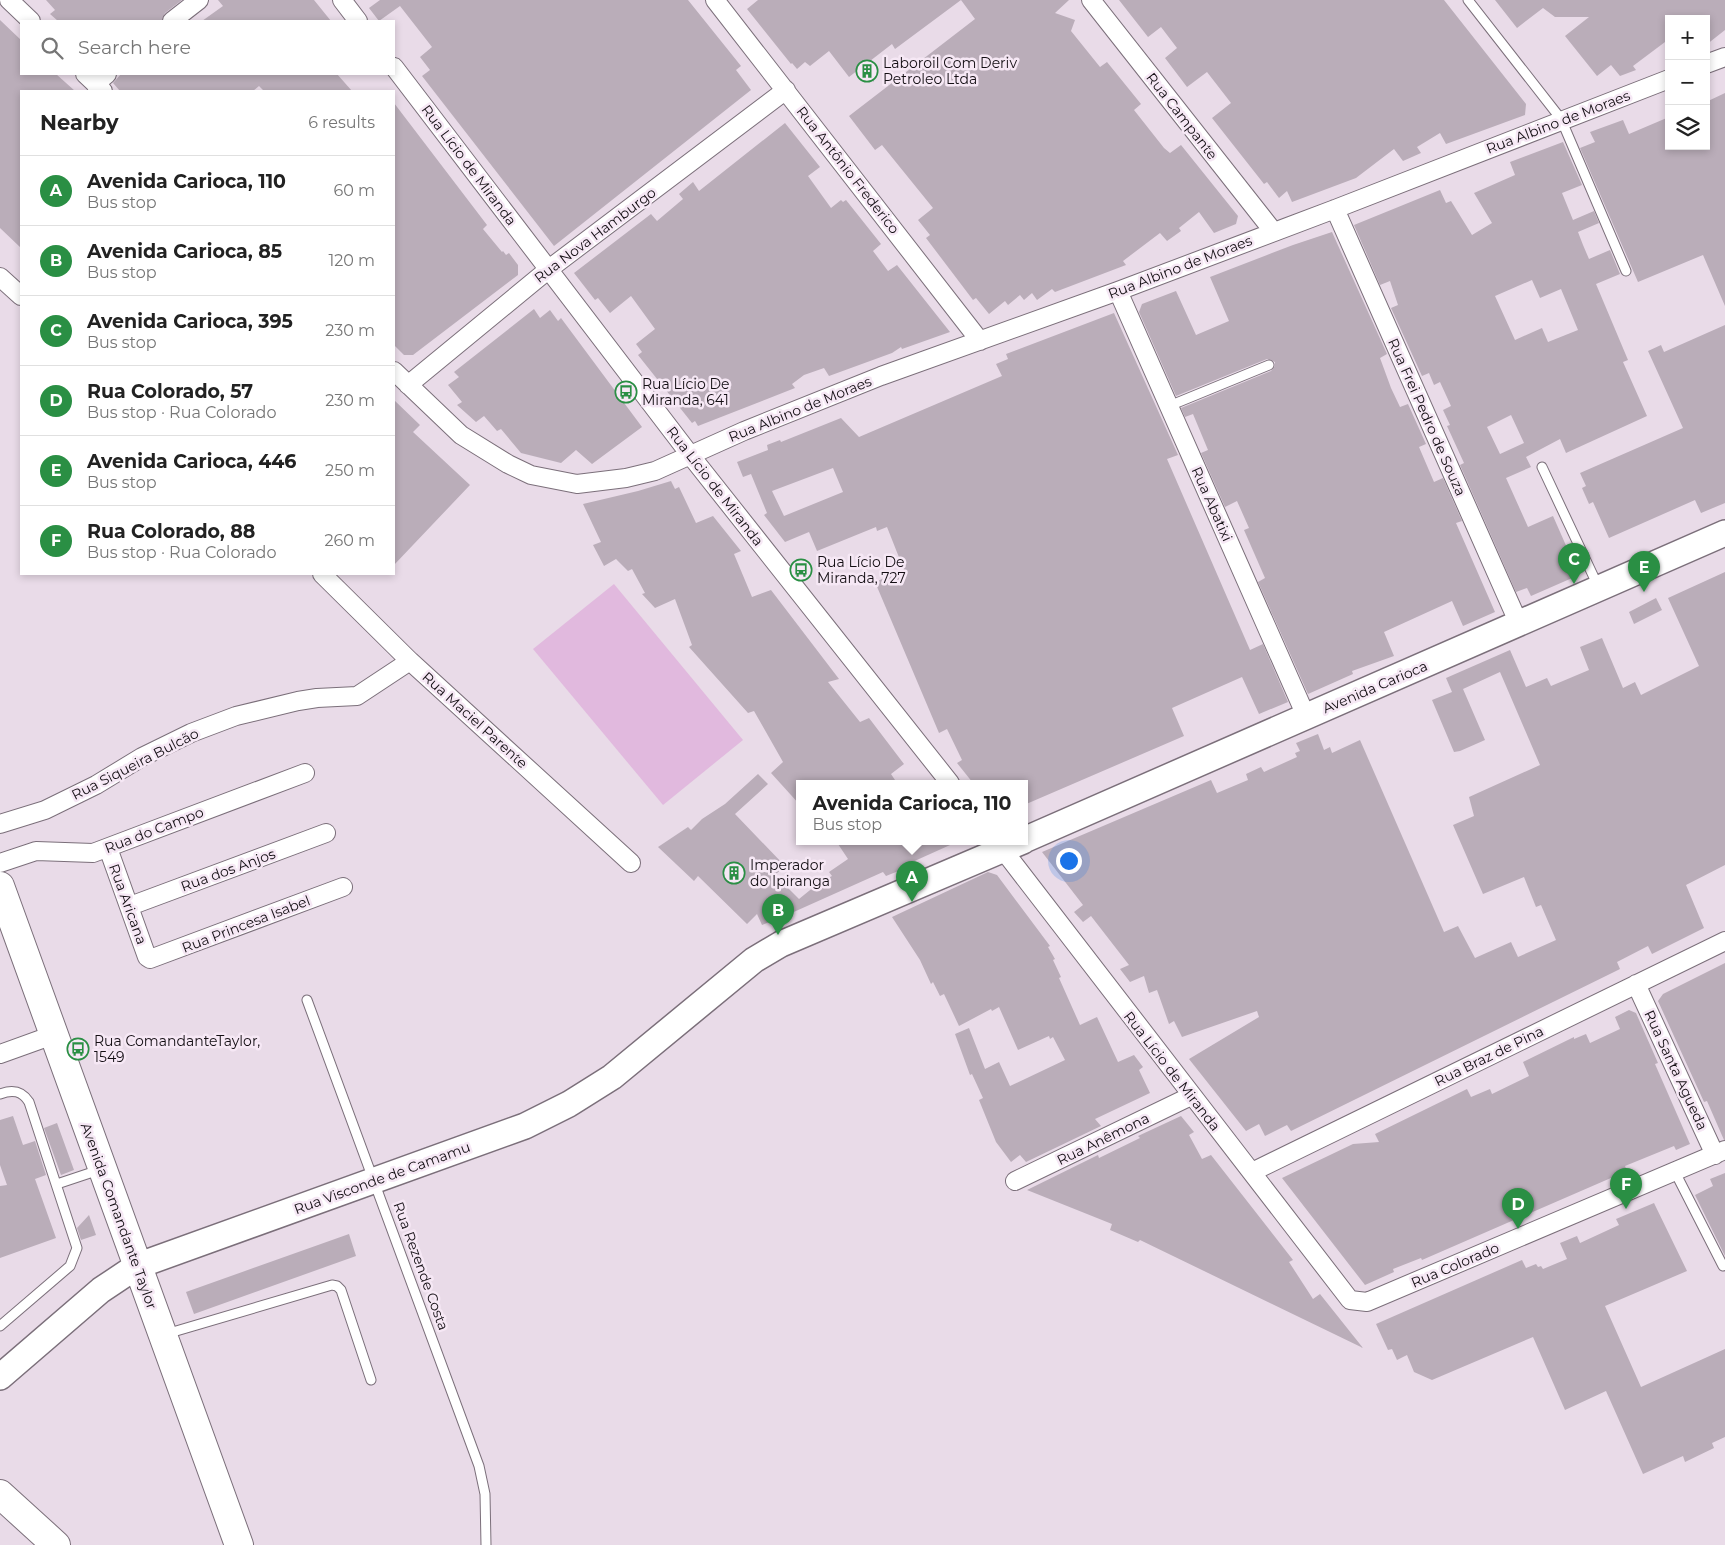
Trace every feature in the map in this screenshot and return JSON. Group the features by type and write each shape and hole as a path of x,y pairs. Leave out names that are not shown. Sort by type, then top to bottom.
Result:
{"main road":[{"name":"Avenida Comandante Taylor","path":"0,886 101,1169 239,1545"},
{"path":"0,1494 56,1545"}],"street":[{"path":"9,0 29,20"},
{"path":"173,20 199,0"},
{"path":"342,0 357,20"},
{"name":"Rua Antônio Frederico","path":"715,0 980,341"},
{"name":"Rua Campante","path":"1091,0 1273,232"},
{"path":"1710,63 1725,57"},
{"name":"Rua Lício de Miranda","path":"395,68 691,456 948,780"},
{"name":"Rua Albino de Moraes","path":"395,372 461,435 531,476 556,482 577,484 626,478 654,471 744,431 881,376 1118,291 1335,209 1665,80"},
{"name":"Rua Nova Hamburgo","path":"408,385 549,270 786,90"},
{"name":"Rua Frei Pedro de Souza","path":"1335,209 1519,624"},
{"path":"0,277 20,295"},
{"name":"Rua Abatixi","path":"1118,291 1306,716"},
{"name":"Avenida Carioca","path":"1028,836 1725,533"},
{"name":"Rua Maciel Parente","path":"323,575 410,661 631,863"},
{"name":"Rua Siqueira Bulcão","path":"0,824 45,810 96,785 142,758 192,733 236,716 298,701 357,696 410,661"},
{"name":"Rua do Campo","path":"0,863 36,851 85,854 108,848 305,773"},
{"name":"Rua dos Anjos","path":"130,906 326,834"},
{"name":"Avenida Carioca","path":"754,960 788,940 1006,845"},
{"name":"Rua Lício de Miranda","path":"1012,845 1191,1096 1350,1300"},
{"name":"Rua Aricana","path":"108,848 148,959"},
{"name":"Rua Princesa Isabel","path":"148,959 162,956 343,886"},
{"name":"Rua Braz de Pina","path":"1252,1172 1725,941"},
{"name":"Rua Visconde de Camamu","path":"0,1377 101,1290 137,1266 525,1126 592,1092 754,960"},
{"name":"Rua Santa Agueda","path":"1636,984 1720,1152"},
{"path":"0,1054 53,1035"},
{"name":"Rua Anêmona","path":"1014,1181 1191,1096"},
{"name":"Rua Colorado","path":"1350,1300 1367,1302 1720,1152"}],"lane":[{"path":"1468,0 1561,119 1626,272"},
{"path":"1169,406 1270,364"},
{"path":"1542,467 1599,589"},
{"name":"Rua Rezende Costa","path":"307,1000 479,1466 485,1494 486,1545"},
{"path":"0,1094 18,1091 25,1095 77,1242 74,1260 0,1326"},
{"path":"57,1184 101,1169"},
{"path":"1675,1172 1722,1266"},
{"path":"162,1334 332,1285 337,1286 341,1290 371,1380"}],"shaded area":[{"path":"614,584 743,740 663,805 533,649"}],"building":[{"path":"46,0 182,0 165,13 162,20 57,20 50,14 55,10"},
{"path":"218,0 314,0 330,20 203,20 223,6"},
{"path":"380,0 688,0 741,66 736,70 751,90 554,246 422,76 430,70 420,57 432,47 400,6 380,20 378,20 369,8"},
{"path":"758,0 961,0 895,49 892,44 870,61 874,82 858,70 849,77 829,51 810,66 805,62 797,69 747,9"},
{"path":"961,0 1069,0 1055,13 1075,20 1071,31 1100,67 1107,62 1141,104 1134,110 1164,148 1170,153 1181,145 1238,216 1236,224 1214,233 1199,212 1179,228 1181,231 1167,241 1160,233 1123,261 1126,265 1055,292 1052,289 1037,300 1032,293 1024,300 1020,295 1008,305 1005,301 989,314 976,298 973,300 926,238 930,235 918,220 933,208 882,145 875,150 849,116 975,19"},
{"path":"1119,0 1444,0 1526,104 1525,115 1446,144 1440,133 1417,147 1421,153 1403,161 1394,149 1356,178 1292,202 1287,191 1279,198 1267,182 1264,184 1212,118 1231,103 1207,72 1187,87 1165,58 1177,48 1161,27 1148,37"},
{"path":"1495,0 1725,0 1725,30 1710,42 1710,15 1665,15 1665,42 1633,66 1636,70 1620,76 1611,65 1597,76 1565,36 1589,17 1555,17 1543,8 1517,28"},
{"path":"0,20 20,39 20,75 57,75 74,90 20,90 20,247 0,228"},
{"path":"120,75 338,75 351,90 263,90 259,86 254,90 119,90 113,83"},
{"path":"1725,93 1725,306 1703,255 1638,282 1580,148 1595,142 1590,132 1623,120 1629,134 1665,119 1665,150 1710,150 1710,100"},
{"path":"395,104 487,225 483,229 502,252 506,255 509,253 518,265 518,275 413,355 404,355 395,346"},
{"path":"785,123 820,167 808,176 831,208 841,200 843,202 846,200 881,244 873,251 888,271 897,265 950,332 902,349 901,347 892,353 829,376 824,368 804,375 792,384 795,388 698,426 695,421 692,423 638,355 642,352 636,344 655,329 631,296 610,313 598,298 595,300 574,273 651,214 657,221 683,199 679,194 693,182 699,191"},
{"path":"1563,142 1582,185 1562,193 1573,220 1594,211 1599,223 1578,232 1589,259 1610,250 1620,274 1596,284 1628,360 1623,362 1647,416 1566,453 1560,439 1526,457 1531,467 1506,478 1528,527 1553,516 1579,575 1531,596 1527,588 1516,592 1460,465 1464,463 1447,426 1450,425 1443,410 1451,406 1440,382 1434,385 1429,373 1422,376 1391,308 1398,305 1390,281 1380,285 1354,225 1440,190 1446,203 1451,201 1472,235 1492,223 1474,193 1515,175 1510,162","holes":["1532,280 1540,298 1561,289 1578,330 1548,342 1542,328 1515,340 1495,296","1511,415 1524,443 1500,454 1487,427"]},
{"path":"1332,232 1387,354 1380,358 1391,388 1400,407 1408,404 1426,444 1419,447 1434,482 1443,478 1462,521 1456,523 1495,612 1463,626 1452,601 1384,632 1394,656 1352,671 1353,674 1308,694 1258,582 1265,578 1244,530 1249,528 1237,501 1225,507 1201,453 1208,450 1193,414 1185,417 1181,408 1271,371 1275,366 1275,362 1267,359 1176,396 1139,312 1142,304 1176,291 1196,335 1229,321 1210,277"},
{"path":"534,309 540,318 550,310 558,321 561,318 642,427 592,464 576,450 561,463 521,453 501,429 497,431 484,416 476,422 457,405 462,402 448,385 459,377 454,372"},
{"path":"1114,313 1178,455 1167,459 1250,650 1263,644 1288,702 1259,714 1242,677 1172,708 1184,736 1028,803 1028,780 971,780 957,763 962,760 947,729 939,733 875,582 904,570 887,527 877,531 876,527 817,551 809,532 785,542 764,515 767,513 751,474 743,477 737,462 768,450 767,445 780,440 781,442 841,418 859,437 1002,376 996,364 1008,359 1006,354","holes":["833,468 843,492 784,516 772,491"]},
{"path":"1725,325 1725,503 1701,513 1695,500 1609,538 1593,502 1589,504 1582,488 1586,486 1580,473 1683,428 1648,351 1661,345 1664,352"},
{"path":"395,401 420,425 413,432 470,485 395,564"},
{"path":"671,481 675,489 679,487 696,523 713,516 741,551 734,554 752,597 771,590 839,679 828,682 860,722 869,718 904,764 891,774 895,780 796,780 796,801 771,773 783,762 754,711 748,713 689,647 692,645 675,599 655,608 642,594 645,593 632,569 628,571 616,559 604,566 593,545 601,542 583,504"},
{"path":"1725,572 1725,865 1686,885 1704,928 1652,954 1648,946 1617,962 1620,969 1291,1131 1287,1125 1265,1136 1259,1124 1246,1131 1189,1059 1259,1017 1257,1011 1182,1037 1174,1021 1169,1024 1157,990 1149,993 1144,976 1130,982 1120,969 1129,965 1091,916 1083,922 1074,912 1083,905 1042,852 1211,780 1217,793 1248,780 1246,774 1261,767 1264,772 1297,757 1295,753 1300,751 1296,743 1318,734 1324,750 1330,747 1332,753 1360,740 1444,932 1458,926 1475,958 1511,942 1518,957 1556,940 1541,905 1536,907 1524,877 1483,894 1453,825 1474,816 1469,797 1540,765 1500,672 1463,689 1485,740 1460,751 1454,752 1432,700 1452,692 1446,678 1510,650 1526,687 1547,678 1551,686 1589,670 1580,647 1602,638 1623,688 1635,682 1641,695 1699,666 1668,598"},
{"path":"1656,598 1662,610 1634,624 1629,612"},
{"path":"758,774 768,784 735,814 785,866 775,875 799,899 820,882 832,876 829,872 848,859 839,845 950,845 899,868 901,870 886,876 883,872 762,925 757,914 747,924 698,876 694,881 658,847 688,827 691,830 702,819 725,804"},
{"path":"988,872 997,875 1050,946 1048,947 1055,959 1053,960 1061,977 1059,978 1080,1025 1097,1017 1118,1062 1134,1055 1143,1067 1139,1070 1150,1093 1095,1119 1101,1126 1026,1162 1020,1155 1011,1162 996,1142 979,1100 983,1098 972,1074 970,1075 955,1034 969,1028 985,1069 999,1062 1010,1086 1065,1060 1053,1037 1050,1039 1049,1036 1018,1050 999,1007 992,1011 991,1009 959,1026 944,994 940,996 933,982 931,984 920,960 892,917"},
{"path":"1725,963 1724,1140 1707,1101 1704,1102 1658,1001 1663,994"},
{"path":"1629,1010 1636,1013 1658,1063 1655,1064 1690,1144 1676,1150 1674,1146 1625,1166 1627,1171 1422,1260 1421,1258 1393,1269 1394,1272 1365,1285 1282,1178 1353,1144 1379,1142 1375,1134 1467,1089 1471,1097 1490,1089 1492,1094 1529,1076 1523,1062 1574,1037 1574,1039 1586,1034 1590,1043 1620,1029 1615,1017"},
{"path":"13,1116 23,1145 35,1141 46,1175 35,1179 56,1238 0,1258 0,1186 7,1185 0,1165 0,1120"},
{"path":"1181,1116 1194,1132 1189,1135 1202,1159 1211,1155 1293,1260 1289,1262 1313,1299 1320,1294 1363,1348 1140,1240 1138,1242 1110,1230 1112,1224 1027,1190 1098,1155 1099,1158 1140,1138 1138,1136"},
{"path":"57,1123 74,1170 61,1175 44,1128"},
{"path":"1725,1173 1725,1256 1695,1195 1713,1186 1710,1179"},
{"path":"1654,1203 1687,1271 1605,1306 1641,1387 1725,1349 1725,1437 1712,1443 1714,1448 1685,1462 1683,1456 1643,1474 1606,1391 1565,1410 1533,1337 1432,1380 1414,1372 1407,1355 1397,1360 1392,1349 1388,1350 1376,1324 1522,1260 1526,1268 1536,1264 1543,1269 1567,1259 1560,1243 1577,1236 1580,1243 1619,1225 1616,1219"},
{"path":"89,1215 96,1235 81,1240 77,1228"},
{"path":"349,1234 356,1256 194,1314 186,1292"}],"place":[{"name":"Laboroil Com Deriv Petroleo Ltda","path":"867,71"},
{"name":"Rua Lício De Miranda, 641","path":"626,392"},
{"name":"Rua Lício De Miranda, 727","path":"801,570"},
{"name":"Avenida Carioca, 395","path":"1574,584"},
{"name":"Avenida Carioca, 446","path":"1644,592"},
{"name":"Imperador do Ipiranga","path":"734,873"},
{"name":"Avenida Carioca, 110","path":"912,902"},
{"name":"Avenida Carioca, 85","path":"778,935"},
{"name":"Rua ComandanteTaylor, 1549","path":"78,1049"},
{"name":"Rua Colorado, 88","path":"1626,1209"},
{"name":"Rua Colorado, 57","path":"1518,1229"}]}
